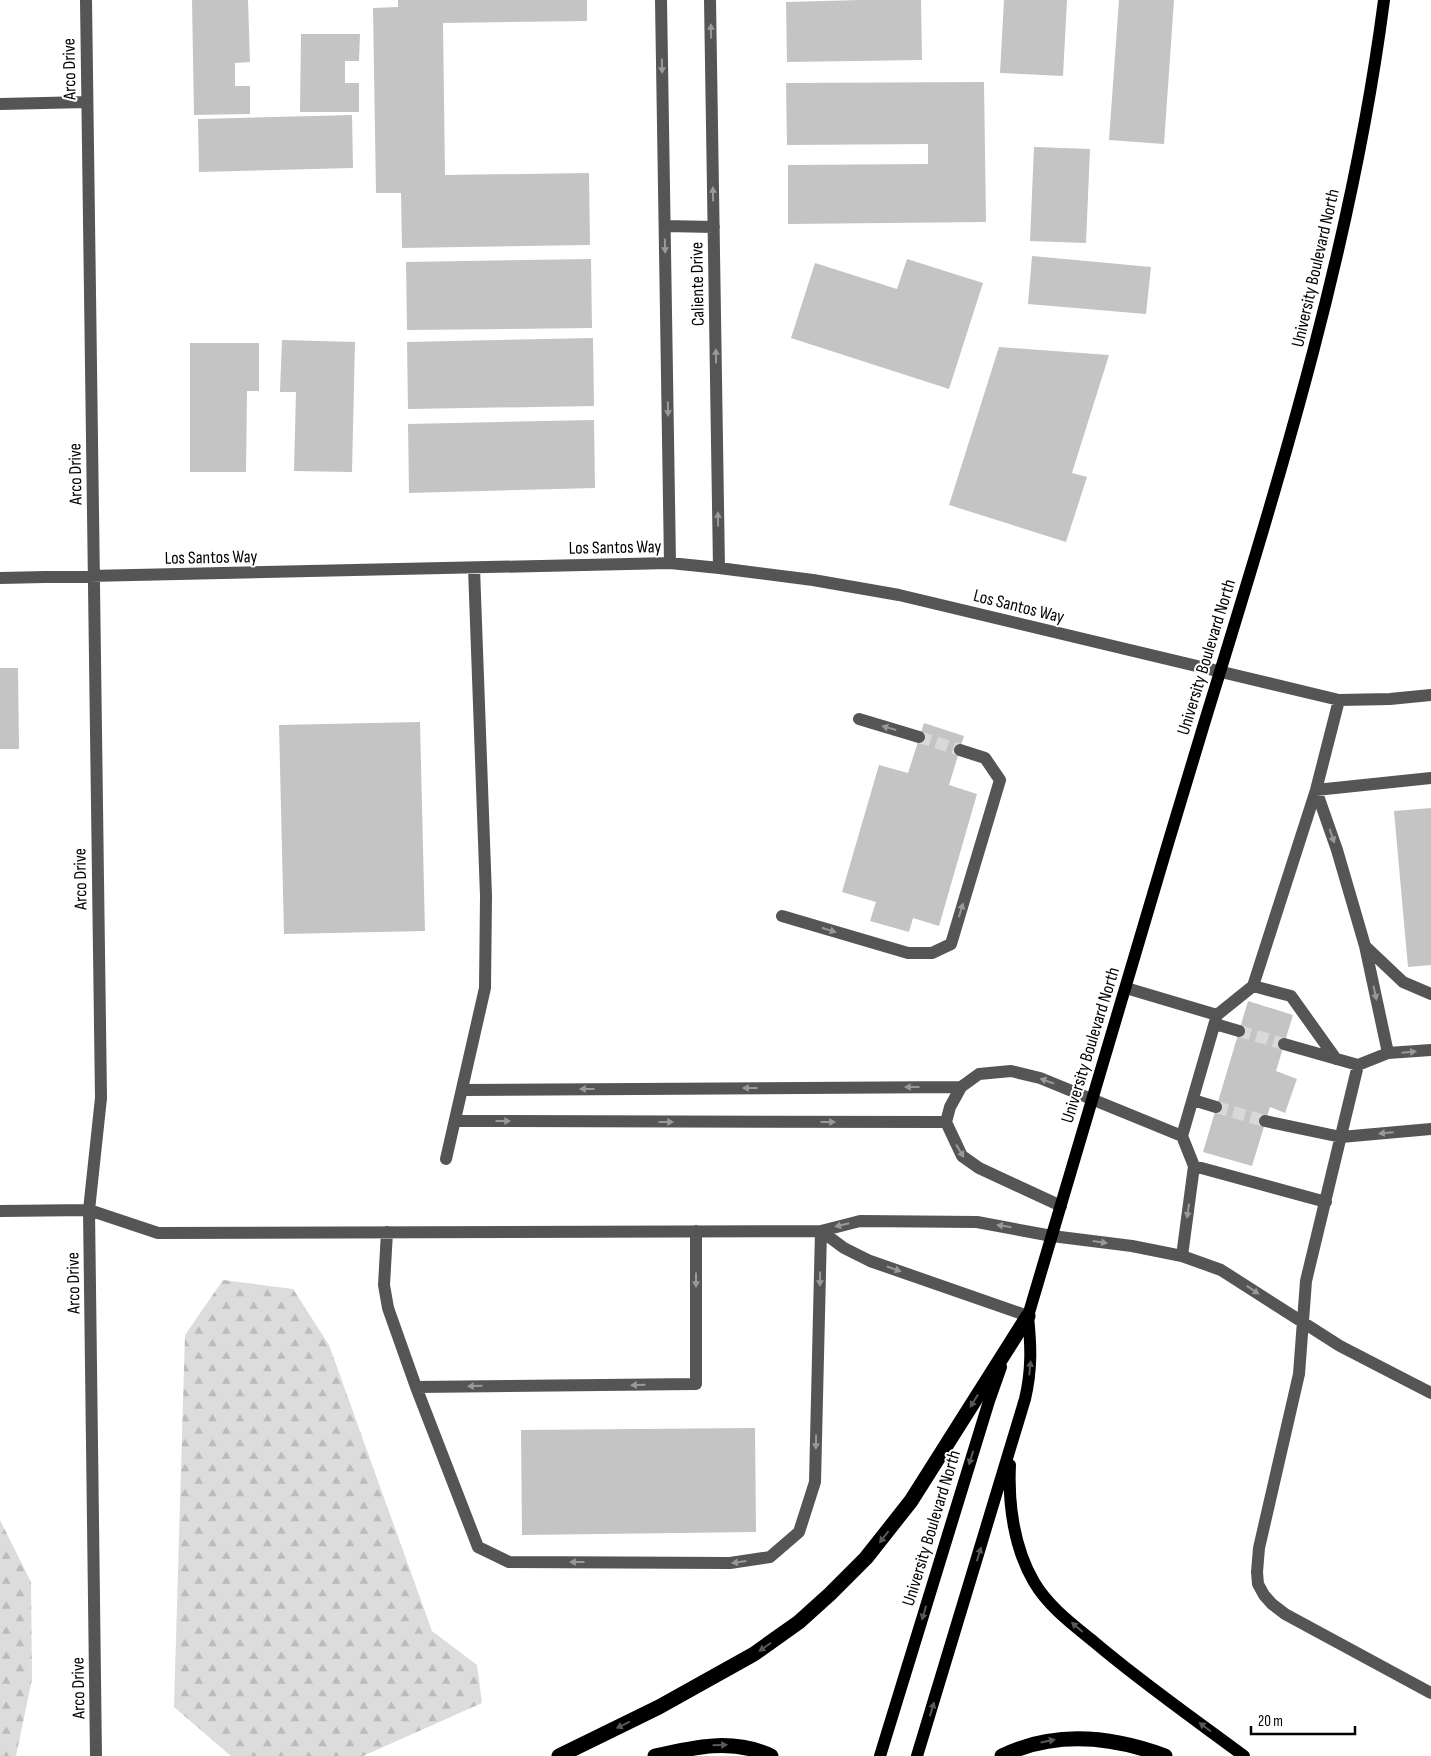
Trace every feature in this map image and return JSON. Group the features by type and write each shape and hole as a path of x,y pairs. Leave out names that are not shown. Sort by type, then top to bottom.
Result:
{"highway":[{"path":"560,1756 659,1707 754,1654 799,1622 830,1594 882,1539 911,1501 1028,1316"},
{"path":"1002,1756 1016,1749 1045,1741 1075,1738 1108,1740 1165,1756"},
{"path":"655,1756 695,1748 724,1745 750,1748 771,1756"}],"main road":[{"name":"University Boulevard North","path":"880,1756 995,1381 1028,1316 1293,427 1345,225 1376,59 1384,0"},
{"name":"University Boulevard North","path":"918,1756 1010,1450 1029,1380 1031,1359 1028,1316"},
{"path":"1010,1450 1010,1499 1015,1530 1022,1557 1035,1584 1059,1611 1116,1660 1244,1756"}],"street":[{"name":"Arco Drive","path":"86,0 100,1098 89,1210 96,1756"},
{"name":"Caliente Drive","path":"661,0 670,564"},
{"name":"Caliente Drive","path":"710,0 719,568"},
{"path":"0,104 87,102"},
{"path":"665,226 714,226"},
{"name":"Los Santos Way","path":"0,578 670,564 719,568 813,580 899,594 1339,700 1390,699 1431,695"},
{"path":"446,1159 485,988 486,896 474,568"},
{"path":"1182,1256 1194,1166 1182,1136 1216,1020 1253,986 1316,790 1339,700"},
{"path":"859,719 919,737"},
{"path":"782,916 908,953 932,953 951,944 1000,780 986,758 960,750"},
{"path":"1316,790 1431,778"},
{"path":"1316,790 1337,850 1365,946 1388,1053"},
{"path":"1365,946 1403,982 1431,994"},
{"path":"1253,986 1291,996 1336,1059"},
{"path":"1126,988 1216,1020 1239,1031"},
{"path":"1284,1044 1358,1065 1388,1053 1431,1050"},
{"path":"1358,1065 1306,1281 1299,1374 1259,1548 1258,1584 1264,1595 1285,1614 1431,1693"},
{"path":"1061,1206 980,1168 962,1156 946,1122 950,1108 961,1087 979,1074 1011,1071 1040,1078 1093,1098 1182,1136"},
{"path":"462,1090 961,1087"},
{"path":"1193,1100 1216,1107"},
{"path":"455,1121 946,1122"},
{"path":"1265,1121 1341,1137 1431,1129"},
{"path":"1194,1166 1326,1202"},
{"path":"0,1211 89,1210 158,1233 821,1230 860,1221 956,1221 994,1225 1052,1236 1140,1247 1182,1256 1221,1270 1362,1358 1431,1393"},
{"path":"387,1232 385,1296 416,1387 478,1547 509,1562 730,1563 770,1557 799,1532 815,1482 821,1230"},
{"path":"821,1230 832,1240 856,1255 1028,1316"},
{"path":"416,1387 696,1384 696,1231"}],"green space":[{"path":"223,1280 293,1289 329,1345 432,1631 477,1665 482,1703 363,1756 231,1756 174,1707 185,1335"},
{"path":"0,1520 31,1582 32,1679 16,1756 0,1756"}],"building":[{"path":"192,0 248,0 250,62 235,63 235,86 250,86 250,114 194,115"},
{"path":"398,0 587,0 587,21 443,23 445,175 589,173 590,245 402,248 401,193 376,193 373,8 398,7"},
{"path":"921,0 922,60 787,62 786,2"},
{"path":"1004,0 1067,0 1063,76 1000,73"},
{"path":"1119,0 1174,0 1164,144 1109,140"},
{"path":"301,34 360,34 359,61 345,61 345,83 359,83 359,112 300,112"},
{"path":"984,82 986,222 788,224 788,165 928,164 928,144 787,145 786,83"},
{"path":"352,115 353,168 199,172 198,119"},
{"path":"1034,147 1090,149 1086,243 1030,241"},
{"path":"1032,256 1151,267 1146,314 1028,304"},
{"path":"591,259 592,328 407,330 406,262"},
{"path":"907,259 983,283 949,389 791,338 815,263 897,289"},
{"path":"593,338 594,406 408,409 407,342"},
{"path":"282,340 355,342 352,472 294,471 296,392 280,392"},
{"path":"190,343 259,343 259,391 247,391 246,472 190,472"},
{"path":"999,347 1109,355 1072,473 1087,477 1066,542 949,505"},
{"path":"594,420 595,488 409,493 408,424"},
{"path":"0,668 18,668 19,749 0,749"},
{"path":"420,722 425,931 284,934 279,725"},
{"path":"924,723 964,736 949,785 977,794 939,926 913,918 909,932 870,921 876,902 842,892 879,765 908,773"},
{"path":"1431,808 1431,965 1408,967 1394,811"},
{"path":"1248,1001 1293,1015 1276,1071 1297,1079 1285,1113 1270,1107 1252,1166 1203,1152"},
{"path":"755,1428 756,1532 522,1535 521,1430"}],"tunnel":[{"path":"919,737 960,750"},
{"path":"1239,1031 1284,1044"},
{"path":"1216,1107 1265,1121"}]}
